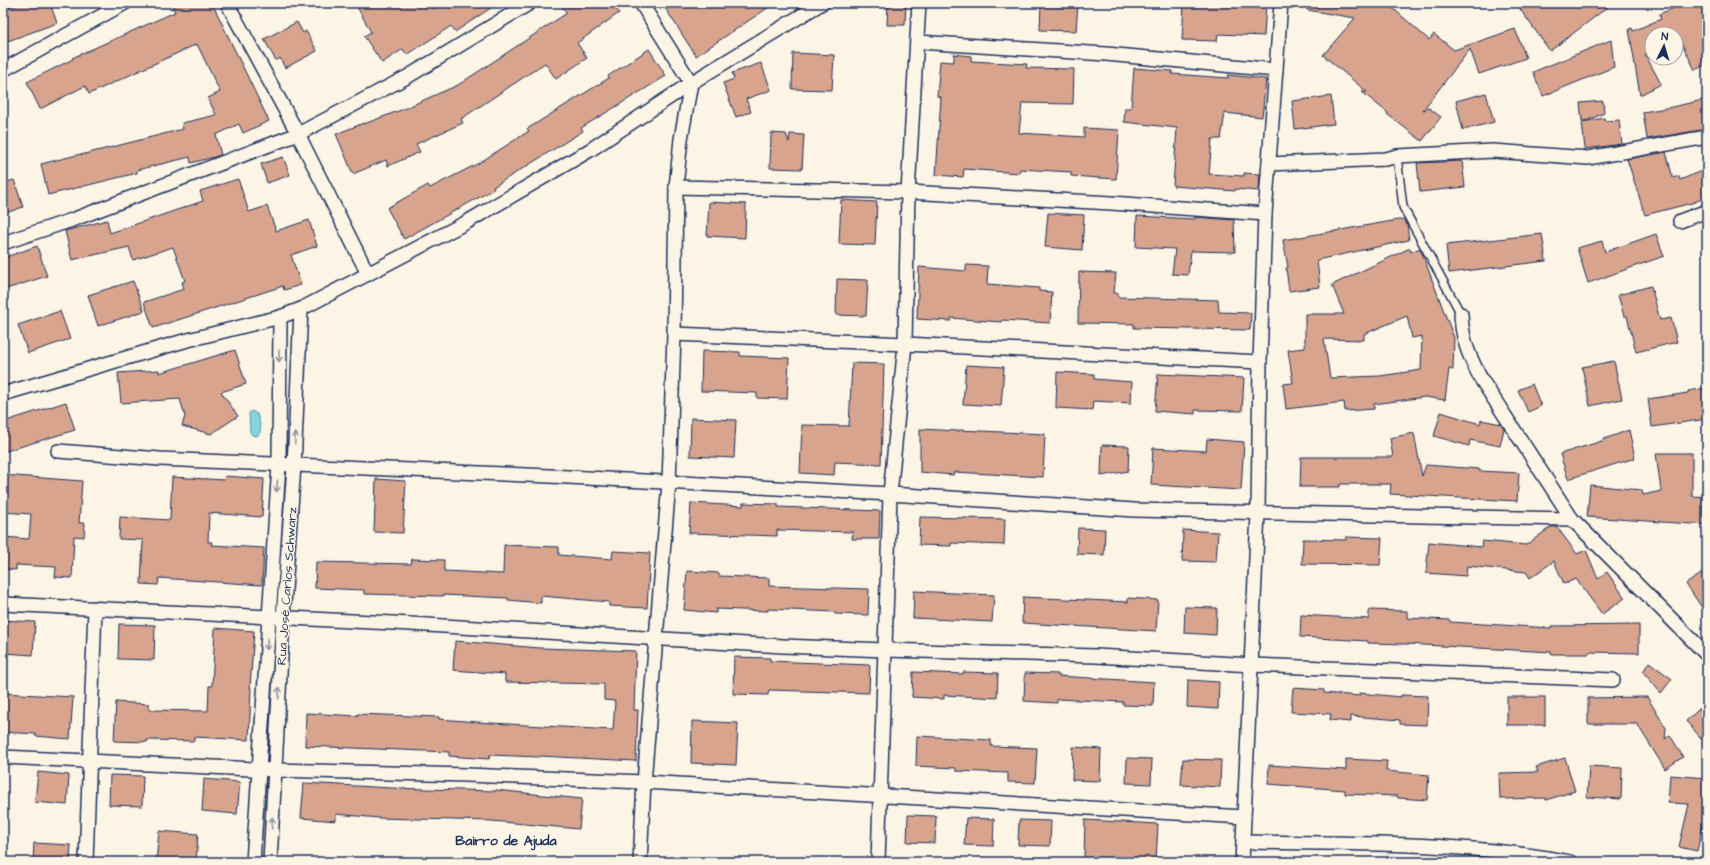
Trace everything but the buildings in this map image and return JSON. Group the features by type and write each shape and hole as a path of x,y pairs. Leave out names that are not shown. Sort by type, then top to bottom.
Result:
{"street":[{"path":"3,70 124,3"},
{"path":"227,3 298,134 368,274"},
{"path":"3,243 72,220 298,134 407,77 530,3"},
{"path":"640,862 644,782 669,483 674,334 676,187 681,139 691,84 641,3"},
{"path":"3,394 184,341 280,317 301,309 467,222 590,150 691,84 822,3"},
{"path":"878,862 890,494 905,344 908,192 918,42 919,3"},
{"path":"1242,862 1258,513 1260,362 1265,214 1282,3"},
{"path":"918,42 1106,54 1276,70"},
{"path":"1269,164 1386,159 1397,156 1493,151 1588,158 1707,137"},
{"path":"676,187 908,192 1111,202 1265,214"},
{"path":"1680,221 1707,211"},
{"name":"Rua José Carlos Schwarz","path":"270,862 274,770 294,466 301,309"},
{"path":"1460,314 1462,333 1469,356 1481,379 1572,519 1707,655"},
{"name":"Rua José Carlos Schwarz","path":"253,862 279,465 280,317"},
{"path":"674,334 1260,362"},
{"path":"58,451 160,460 549,476 890,494 1134,510 1572,519"},
{"path":"3,604 401,623 656,639 885,650 1096,656 1252,665 1613,680"},
{"path":"86,862 95,608"},
{"path":"3,757 274,770 467,775 644,782 1244,817"},
{"path":"1244,842 1407,844 1489,850 1570,862"}],"lane":[{"path":"1397,156 1403,207 1460,314"}],"water":[{"path":"252,411 257,414 261,429 257,436 252,435 250,432 249,413"}],"district":[{"name":"Bairro de Ajuda","path":"506,840"}]}
